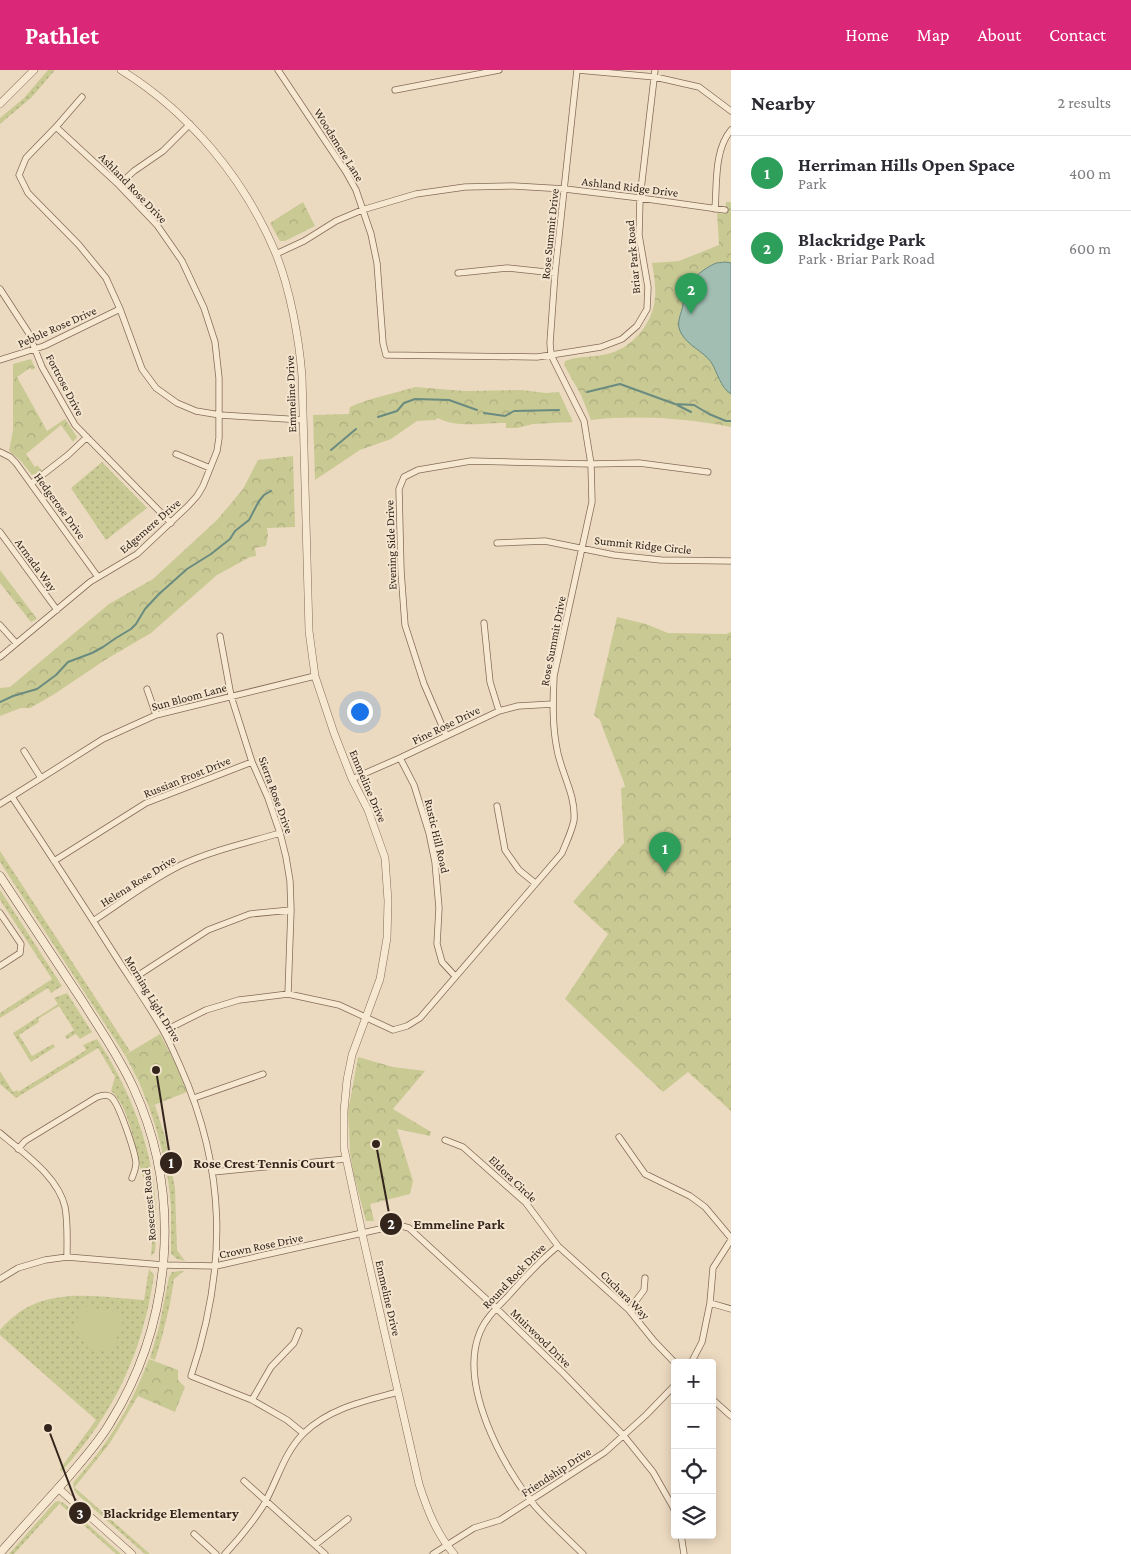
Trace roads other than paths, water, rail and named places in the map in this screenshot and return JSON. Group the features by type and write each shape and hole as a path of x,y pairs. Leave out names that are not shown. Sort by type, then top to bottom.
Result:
{"main road":[{"name":"Rosecrest Road","path":"0,876 102,1032 120,1061 134,1090 150,1134 162,1186 165,1222 164,1265 152,1327 142,1359 122,1402 98,1441 0,1553"}],"street":[{"path":"0,104 34,70"},
{"name":"Emmeline Drive","path":"121,70 153,93 190,124 220,158 250,203 276,254 300,344 309,631 315,676 334,733 352,779 368,810 384,858 388,901 387,938 380,979 352,1055 347,1080 344,1111 344,1148 419,1484 429,1514 454,1554"},
{"name":"Woodsmere Lane","path":"278,70 356,190 371,234 377,263 383,343 386,355"},
{"path":"395,90 499,70"},
{"path":"578,70 654,77 699,87 731,111"},
{"name":"Rose Summit Drive","path":"164,1031 206,1010 231,1002 288,994 339,1005 393,1030 407,1026 420,1018 562,853 574,821 574,803 556,749 553,704 554,676 592,502 591,464 584,421 551,355 550,343 555,273 578,70"},
{"name":"Briar Park Road","path":"386,355 537,357 601,347 622,339 637,326 647,309 648,287 639,235 640,198 655,70"},
{"path":"82,97 26,158 19,175 28,193 78,245 106,278 120,309 142,369 156,388 176,403 196,411 220,415 303,420"},
{"path":"119,185 134,171 163,151 190,124"},
{"name":"Ashland Rose Drive","path":"56,127 119,185 157,225 182,261 204,308 215,342 219,378 220,415"},
{"path":"715,209 719,156 726,136 731,130"},
{"name":"Ashland Ridge Drive","path":"276,254 304,241 336,221 362,210 416,194 465,187 514,186 565,189 725,210"},
{"path":"458,273 507,268 555,273"},
{"name":"Fortrose Drive","path":"0,289 28,332 42,366 73,422 171,523"},
{"name":"Pebble Rose Drive","path":"0,360 36,349 120,309"},
{"name":"Edgemere Drive","path":"0,657 88,584 135,556 197,496 219,442 220,415"},
{"path":"32,483 68,455 87,437"},
{"name":"Hedgerose Drive","path":"0,452 14,460 98,577"},
{"path":"176,454 210,468"},
{"name":"Evening Side Drive","path":"446,735 424,684 405,625 401,571 399,489 404,476 418,470 472,461 591,464"},
{"path":"591,464 639,463 708,472"},
{"name":"Armada Way","path":"0,532 57,610"},
{"name":"Summit Ridge Circle","path":"497,543 545,541 614,554 661,560 731,561"},
{"path":"484,623 490,682 499,711"},
{"path":"0,624 16,643"},
{"name":"Sierra Rose Drive","path":"220,636 232,696 252,762 268,798 280,833 290,881 288,994"},
{"name":"Sun Bloom Lane","path":"0,804 103,739 156,715 315,676"},
{"path":"147,689 156,715"},
{"name":"Pine Rose Drive","path":"352,779 499,711 518,706 553,704"},
{"path":"24,751 41,778"},
{"name":"Rustic Hill Road","path":"400,758 414,785 429,833 435,862 439,908 437,944 442,962 455,976"},
{"name":"Russian Frost Drive","path":"54,861 146,803 252,762"},
{"name":"Morning Light Drive","path":"12,797 164,1031 194,1098 213,1172 217,1209 216,1266 209,1316 191,1376 252,1400 287,1420 303,1433"},
{"path":"497,806 505,850 519,870 535,883"},
{"name":"Helena Rose Drive","path":"93,921 161,876 180,866 215,852 280,833"},
{"path":"131,980 208,930 250,914 290,910"},
{"path":"0,914 21,944 20,953 0,966"},
{"path":"194,1098 263,1074"},
{"path":"18,1149 25,1142 97,1096 110,1096 117,1104 136,1162 132,1178"},
{"path":"0,1133 48,1176 56,1186 66,1214 67,1257"},
{"path":"619,1137 645,1174 690,1196 705,1208 731,1239 713,1268 710,1303 702,1342 693,1359"},
{"name":"Eldora Circle","path":"445,1140 463,1147 502,1181 526,1204 558,1246"},
{"path":"213,1172 346,1159"},
{"name":"Muirwood Drive","path":"362,1234 398,1225 409,1228 496,1308 624,1436 654,1472 671,1503"},
{"name":"Crown Rose Drive","path":"0,1278 18,1268 45,1260 67,1257 164,1265 216,1266 362,1234"},
{"name":"Round Rock Drive","path":"558,1246 541,1260 496,1308 483,1326 475,1348 474,1381 483,1412 499,1452 531,1500 552,1524 583,1554"},
{"name":"Cuchara Way","path":"558,1246 629,1310 671,1359"},
{"path":"629,1310 644,1290 646,1278"},
{"path":"710,1303 731,1309"},
{"path":"252,1400 271,1367 294,1343 299,1331"},
{"name":"Friendship Drive","path":"433,1554 474,1528 500,1520 605,1452 624,1436 671,1389"},
{"path":"225,1554 244,1532 266,1500 290,1451 303,1433 322,1418 349,1405 398,1392"},
{"path":"716,1402 731,1416"},
{"path":"244,1481 325,1554"},
{"path":"58,1488 132,1554"},
{"path":"315,1545 348,1519"},
{"path":"194,1534 216,1554"},
{"path":"682,1539 684,1554"}],"waterway":[{"path":"587,392 620,384 675,404 694,405 709,414 726,421 731,421"},
{"path":"378,417 397,411 404,403 415,399 449,400 477,410"},
{"path":"677,405 691,412"},
{"path":"484,413 505,416 514,411 559,410"},
{"path":"331,450 356,429"},
{"path":"0,702 37,689 56,675 68,662 92,653 131,629 145,609 159,594 187,569 230,539 235,531 249,520 264,495 271,491"}],"place":[{"name":"Blackridge Park","path":"691,314"},
{"name":"Herriman Hills Open Space","path":"665,873"},
{"name":"Rose Crest Tennis Court","path":"156,1070"},
{"name":"Emmeline Park","path":"376,1144"},
{"name":"Blackridge Elementary","path":"48,1428"}]}
